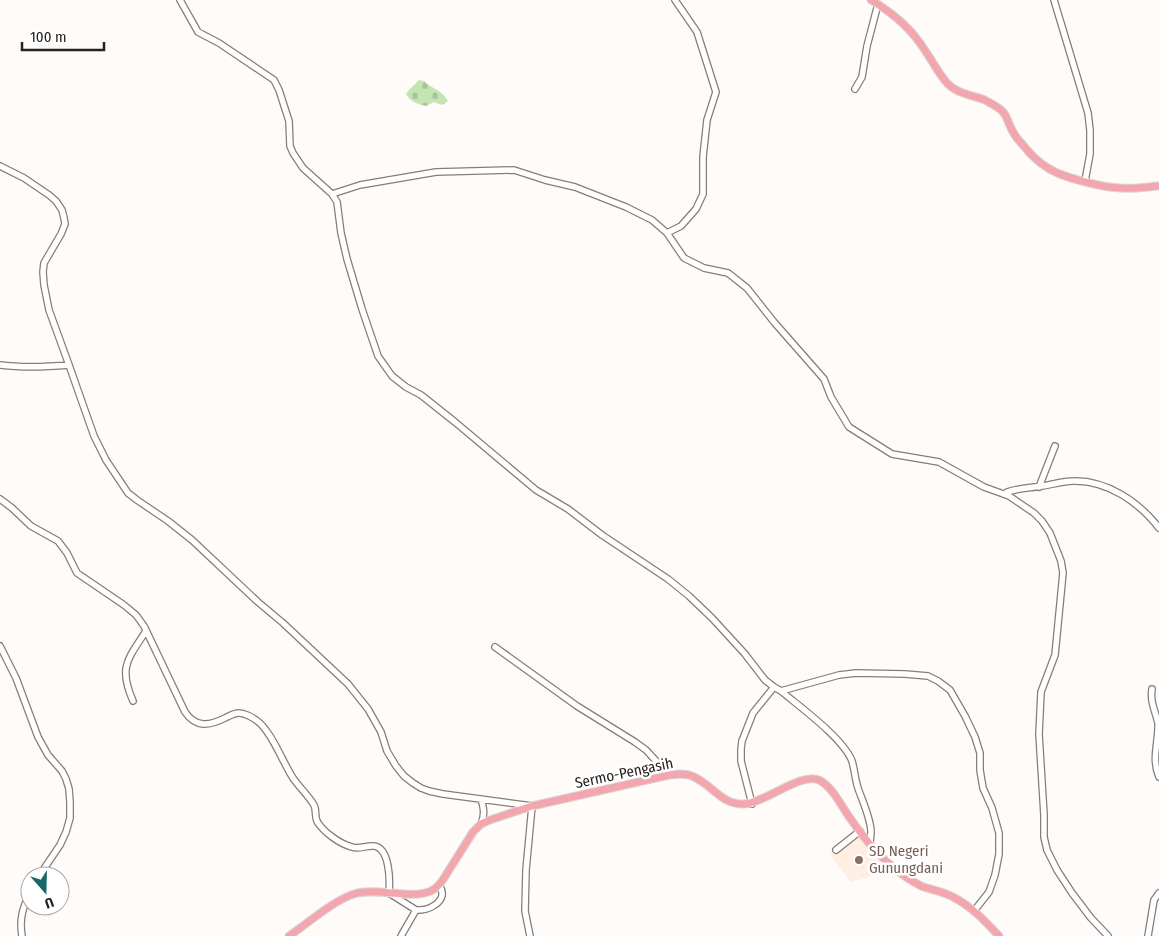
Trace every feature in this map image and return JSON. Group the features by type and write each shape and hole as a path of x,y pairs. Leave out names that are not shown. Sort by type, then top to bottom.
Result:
{"main road":[{"path":"871,0 898,18 917,39 949,85 961,93 986,101 1002,110 1006,114 1010,126 1019,140 1033,157 1048,168 1055,172 1106,186 1121,188 1159,186"},
{"name":"Sermo-Pengasih","path":"439,885 467,840 481,824 532,806 670,775 682,774 700,780 727,801 752,804"},
{"path":"752,804 792,785 816,779 830,790 880,856 919,885 951,896 974,910 999,936"},
{"path":"289,936 343,898 367,892 425,893 432,891 439,885"}],"street":[{"path":"180,0 198,32 219,43 274,80 289,122 290,146 293,153 303,168 332,194 337,202 347,260 362,309 378,356 392,376 448,416 536,490 568,508 602,535 668,579 712,618 745,654 765,680 827,730 842,746 852,762 857,786 871,830 870,844"},
{"path":"667,233 681,226 696,209 703,194 703,157 707,120 716,92 697,32 675,0"},
{"path":"1054,0 1088,113 1090,154 1085,181"},
{"path":"855,89 862,77 867,46 878,4"},
{"path":"0,166 24,178 49,195 62,210 64,224 61,234 44,263 43,272 46,298 94,436 106,460 128,493 192,540 348,684 368,709 381,732 387,750 404,776 421,788 429,791 459,797 532,806 526,870 525,912 530,936"},
{"path":"332,194 360,185 436,172 514,170 575,187 626,207 652,220 667,233 684,258 704,268 728,273 746,288 824,380 831,397 849,427 892,454 939,462 984,487 1009,496 1034,513 1050,532 1061,561 1063,573 1055,655 1041,692 1039,734 1044,836 1047,850 1057,870 1091,918 1108,936"},
{"path":"0,365 39,368 69,365"},
{"path":"1039,487 1055,446"},
{"path":"1009,496 1008,492 1011,491 1074,481 1087,482 1109,488 1127,498 1151,518 1159,528"},
{"path":"0,499 31,526 58,541 67,552 77,573 136,614 190,720 204,725 213,724 233,714 239,713 250,717 262,725 292,777 315,807 318,822 328,833 343,844 353,848 374,846 382,850 387,860 390,893 416,910 426,910 433,907 441,898 442,892 439,885"},
{"path":"134,700 125,673 133,650 146,631"},
{"path":"0,646 16,678 38,737 48,755 62,771 69,789 70,818 66,832 46,866"},
{"path":"495,647 577,706 646,750 670,775"},
{"path":"781,691 856,673 928,676 950,690 975,737 980,753 983,788 992,808 999,833 999,854 995,876 989,892 974,910"},
{"path":"752,804 741,761 742,741 753,713 774,687"},
{"path":"1152,689 1150,697 1158,724 1155,759 1159,777"},
{"path":"481,799 484,812 481,824"},
{"path":"836,850 860,831"},
{"path":"1148,936 1154,900 1159,893"},
{"path":"401,936 416,910"},
{"path":"21,916 20,926 22,936"}],"shaded area":[{"name":"SD Negeri Gunungdani","path":"858,834 889,866 866,878 851,882 830,855"}],"green space":[{"path":"419,80 424,81 439,91 448,101 442,105 434,102 426,106 412,101 406,94"}],"place":[{"name":"SD Negeri Gunungdani","path":"859,860"}]}
